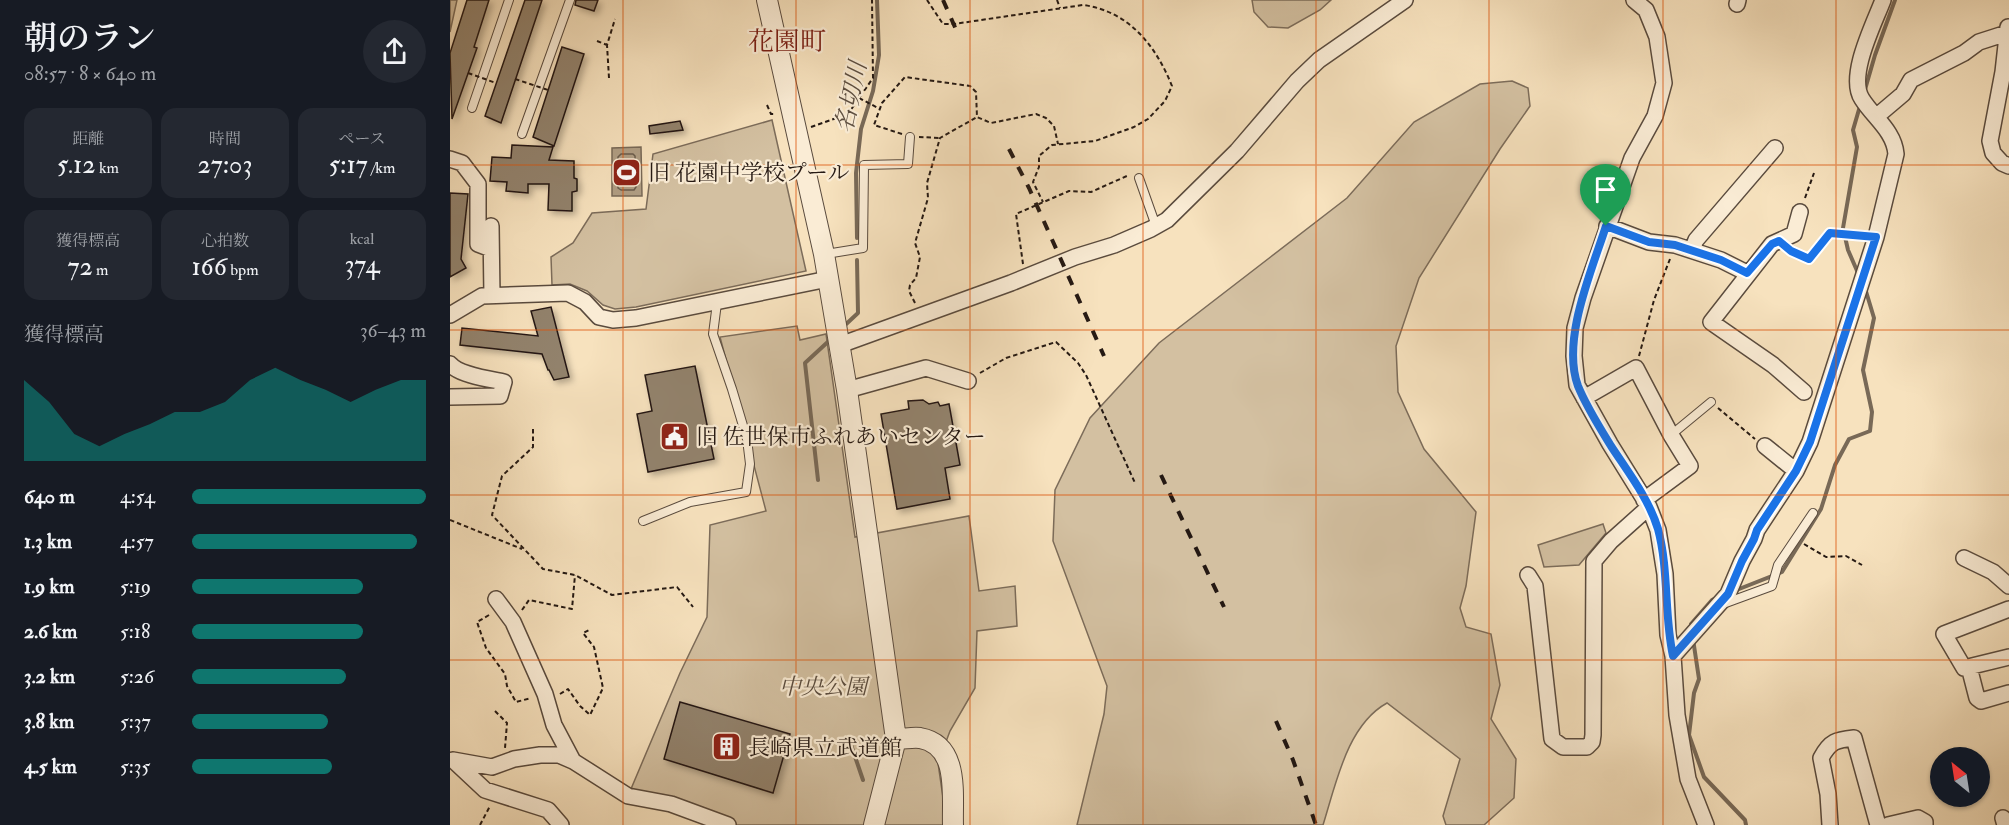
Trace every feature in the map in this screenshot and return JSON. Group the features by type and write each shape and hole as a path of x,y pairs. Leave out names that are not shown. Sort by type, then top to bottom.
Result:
{"street":[{"path":"767,0 824,254 839,336 896,739 874,825"},
{"path":"839,336 1025,277 1075,257 1114,245 1167,220 1237,151 1297,81 1319,60 1405,0"},
{"path":"1634,0 1646,10 1657,37 1664,83 1655,116 1632,158 1606,226 1575,328 1574,356 1577,385 1647,503 1658,530 1665,574 1668,635 1673,656 1677,716 1688,779 1706,825"},
{"path":"1673,656 1728,594 1757,530 1796,471 1810,442 1814,396 1876,237 1896,154 1895,144 1877,116 1861,98 1858,71 1881,1"},
{"path":"1877,116 1903,94 1911,80 1979,42 2008,29"},
{"path":"2008,29 2003,72 1990,141 1992,153 2002,163 2009,166"},
{"path":"1692,250 1696,240 1775,148"},
{"path":"450,159 462,163 478,184 478,244 491,249"},
{"path":"1800,212 1794,234 1772,244 1711,321 1814,396"},
{"path":"491,226 492,296"},
{"path":"1606,226 1649,242 1675,245 1692,250 1721,260 1747,273"},
{"path":"450,315 482,297 568,293 585,302 599,317 613,320 636,318 828,279"},
{"path":"450,364 453,368 479,377 504,382 500,396 450,397"},
{"path":"847,390 926,368 968,381"},
{"path":"1528,575 1535,586 1552,740 1563,747 1587,747 1592,742 1593,735 1594,561 1647,503 1690,466 1636,368 1584,398"},
{"path":"1762,444 1796,471"},
{"path":"1964,558 1993,572 2009,586"},
{"path":"496,598 513,622 546,698 554,725 573,761"},
{"path":"2009,609 1944,634 1964,668 2009,657"},
{"path":"1969,667 1977,698 1981,700 2009,693"},
{"path":"896,739 920,738 944,751 950,762 953,825"},
{"path":"1830,825 1828,794 1821,758 1828,745 1842,739 1854,738 1878,825"},
{"path":"561,825 548,810 485,790 453,760 492,767 514,759 559,755 573,761 628,796 671,804 728,825"},
{"path":"1888,825 1918,818 1925,825"}],"lane":[{"path":"472,108 509,0"},
{"path":"522,134 570,0"},
{"path":"824,254 863,248 864,165 908,164 910,136"},
{"path":"1139,178 1156,226"},
{"path":"643,521 690,502 746,492 750,464 747,439 712,334 717,303"},
{"path":"1671,435 1711,402"},
{"path":"1716,607 1772,586 1778,565 1813,513"}],"path":[{"path":"796,131 848,114 873,78 872,0"},
{"path":"927,0 943,24 1083,5 1099,7 1127,22 1148,40 1167,73 1172,86 1165,101 1148,119 1134,127 1095,141 1052,145 1039,156 1039,167 1033,182 1043,202"},
{"path":"1057,0 1060,8"},
{"path":"609,78 607,45 615,19"},
{"path":"597,41 607,45"},
{"path":"468,73 496,83"},
{"path":"905,77 970,86 976,92 977,117 940,138 910,136 874,125 882,103 905,77"},
{"path":"515,80 548,90"},
{"path":"859,98 880,109"},
{"path":"767,105 771,114 776,114"},
{"path":"977,117 991,123 1036,114 1046,118 1054,126 1058,144"},
{"path":"920,306 914,302 909,291 918,269 920,257 915,243 928,198 927,183 940,138"},
{"path":"1800,212 1814,173"},
{"path":"1025,277 1016,214 1069,191 1091,192 1131,174 1139,178"},
{"path":"1779,241 1791,251 1809,259 1830,233 1876,237"},
{"path":"1636,368 1654,300 1675,245"},
{"path":"968,381 1006,358 1056,342 1078,363 1086,375 1135,483"},
{"path":"1711,402 1762,444"},
{"path":"533,429 533,447 502,476 492,515 543,568 575,575 612,595 677,587 693,608"},
{"path":"450,520 523,549"},
{"path":"1796,539 1826,556 1846,556 1862,564"},
{"path":"513,622 529,600 572,609 575,575"},
{"path":"496,598 494,613 477,622 486,648 506,674 507,686 516,702 546,698 568,689 580,706 590,715 603,688 594,647 583,633 591,629"},
{"path":"495,711 507,723 504,763"},
{"path":"480,825 490,804 506,797"}],"green space":[{"path":"450,0 457,0 450,32"},
{"path":"1252,0 1331,0 1320,10 1288,28 1268,27 1254,12"},
{"path":"1512,81 1528,88 1530,106 1500,149 1419,278 1396,346 1398,392 1424,449 1476,512 1466,586 1460,608 1466,627 1491,634 1500,685 1491,719 1516,759 1514,798 1484,825 1446,825 1443,816 1460,759 1387,703 1373,713 1353,740 1338,774 1323,825 1077,825 1104,714 1107,686 1053,541 1055,490 1090,418 1159,343 1347,198 1414,122 1480,84"},
{"path":"772,120 806,271 636,307 615,309 603,305 587,291 570,284 552,285 551,257 573,243 592,213 646,209 653,154"},
{"name":"中央公園","path":"797,326 800,340 826,334 855,537 969,516 979,591 1015,586 1017,626 977,631 975,688 950,731 938,763 947,825 725,825 628,796 680,673 707,617 710,525 766,511 720,337"},
{"path":"1603,524 1606,533 1579,565 1544,567 1538,545"}],"water":[{"name":"旧 花園中学校プール","path":"641,147 642,196 612,196 612,148"}],"building":[{"path":"467,0 489,0 474,47 477,48 452,119 450,53"},
{"path":"525,0 542,0 501,123 485,116"},
{"path":"576,0 598,0 594,11 575,5"},
{"path":"562,47 584,54 554,146 533,137"},
{"path":"680,121 683,130 650,134 649,126"},
{"path":"512,145 553,147 549,160 574,161 577,191 572,192 572,211 548,210 549,184 528,184 528,193 506,191 507,182 490,181 492,157 511,158"},
{"path":"450,193 468,194 461,259 466,268 450,277"},
{"path":"551,307 569,377 554,380 542,354 460,345 462,328 538,336 531,311"},
{"name":"旧 佐世保市ふれあいセンター","path":"695,366 714,459 648,472 637,414 652,411 645,375"},
{"path":"923,400 929,404 938,402 940,406 949,404 960,465 945,468 950,499 897,509 881,414 909,409 908,401"},
{"name":"長崎県立武道館","path":"680,702 790,734 773,793 664,759"}],"waterway":[{"name":"名切川","path":"857,238 856,173 861,129 873,91 879,55 877,0"},
{"path":"1864,93 1895,0"},
{"path":"1858,273 1848,250 1843,228 1857,147 1853,130 1860,106"},
{"name":"名切川","path":"843,327 858,313 857,260"},
{"path":"1734,591 1782,572 1821,509 1835,465 1849,439 1870,431 1872,412 1863,370 1874,318 1865,288"},
{"name":"名切川","path":"818,480 805,363 831,339"},
{"path":"1692,628 1691,624 1716,598"},
{"path":"1693,639 1699,679 1694,693 1689,735 1704,777 1745,820 1746,825"},
{"name":"名切川","path":"850,742 863,780"}],"railway":[{"path":"943,0 958,34"},
{"path":"1009,149 1029,188 1104,356"},
{"path":"1161,475 1224,607"},
{"path":"1276,721 1293,760 1316,825"}],"place":[{"name":"旧 花園中学校プール","path":"627,172"},
{"name":"旧 佐世保市ふれあいセンター","path":"675,436"},
{"name":"長崎県立武道館","path":"727,747"}],"district":[{"name":"花園町","path":"787,41"}],"route":[{"path":"1606,226 1649,242 1675,245 1721,260 1747,273 1772,244 1779,241 1791,251 1809,259 1830,233 1876,237 1829,387 1810,442 1796,471 1757,530 1728,594 1673,656 1668,635 1665,574 1658,530 1649,507 1577,385 1574,356 1575,328 1606,226"}]}
